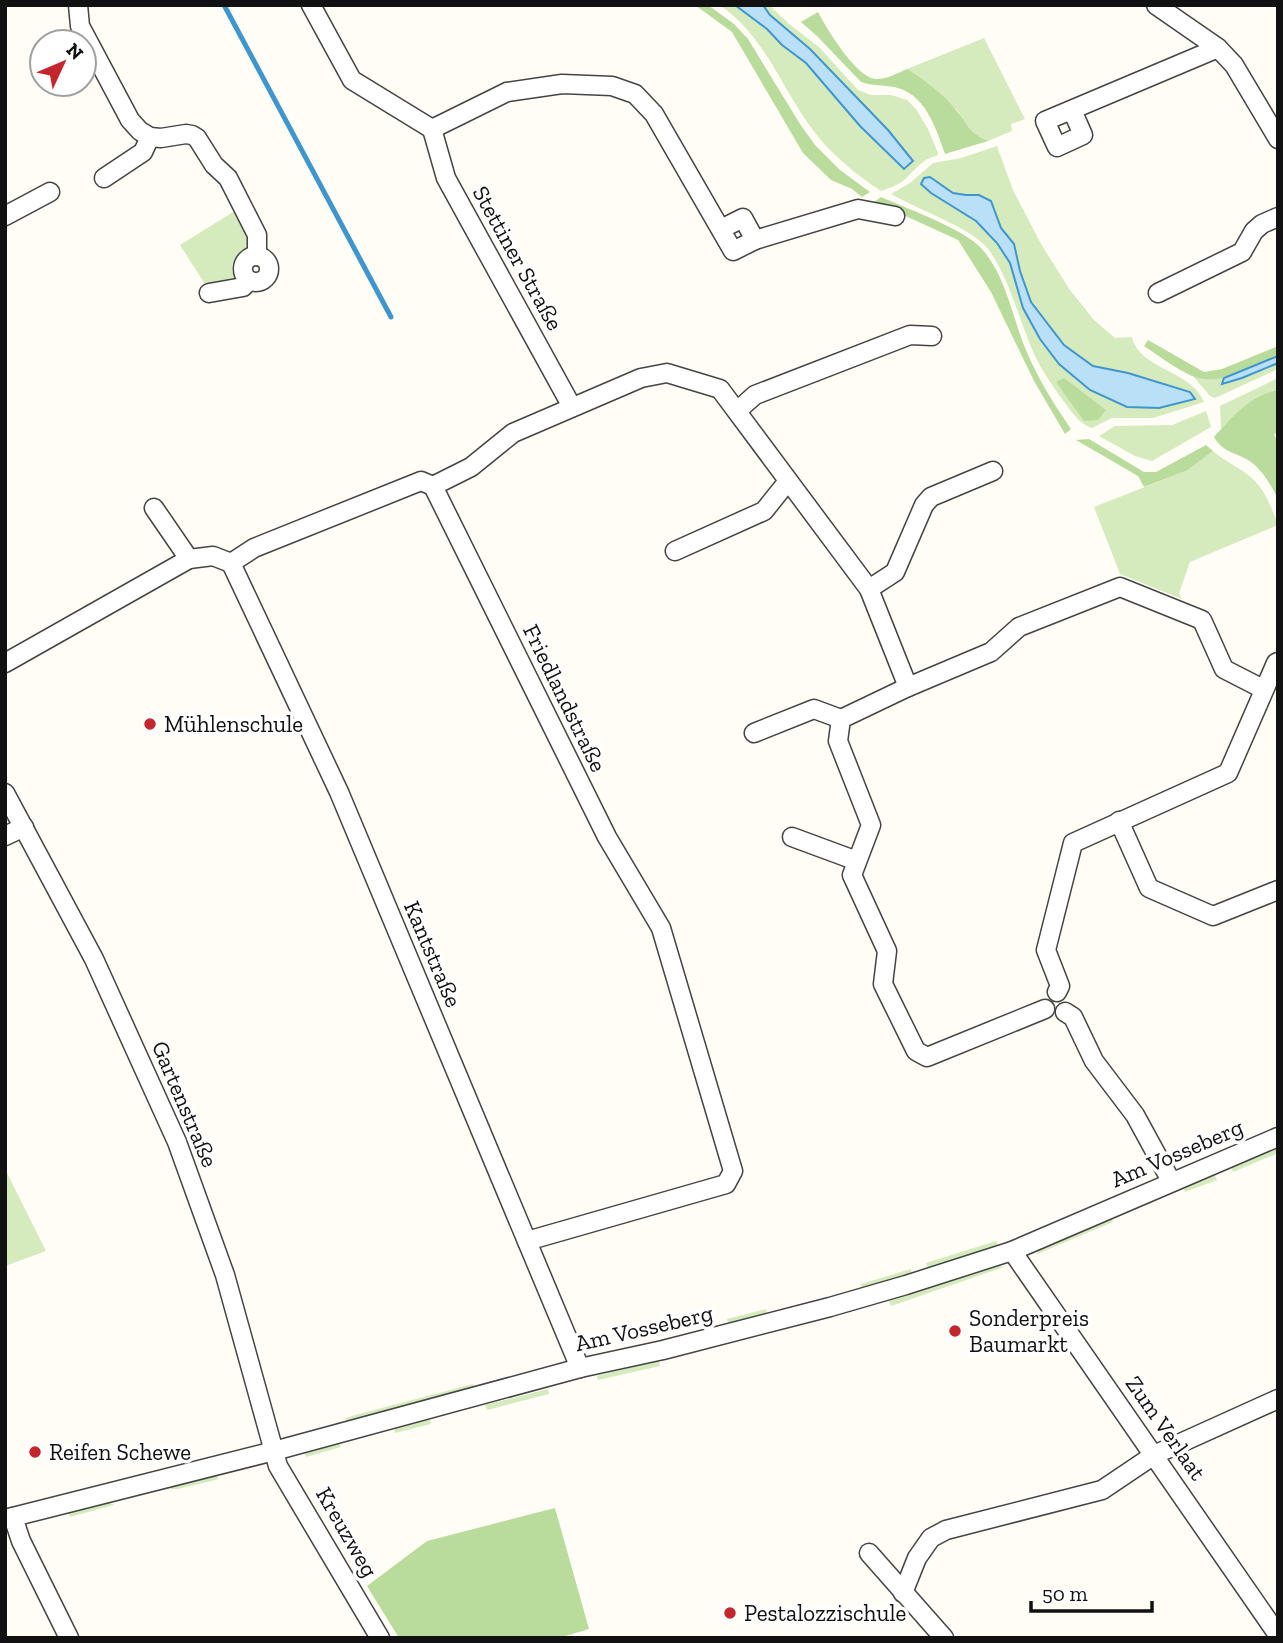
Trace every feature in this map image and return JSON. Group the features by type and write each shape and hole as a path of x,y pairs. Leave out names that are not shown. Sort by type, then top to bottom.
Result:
{"street":[{"path":"78,5 80,26 130,120 140,131 150,136 161,138 186,134 198,138 214,165 228,178 257,235 257,256 268,264 267,277 262,282 249,281 243,287 209,293"},
{"path":"311,5 352,80 432,128 507,92 562,84 612,86 635,94 654,114 733,251 755,240 858,209 895,216"},
{"path":"1156,5 1218,48 1234,65 1278,139"},
{"path":"1072,110 1218,48"},
{"name":"Stettiner Straße","path":"432,128 446,178 572,407"},
{"path":"104,178 143,152 150,136"},
{"path":"5,216 50,192"},
{"path":"1158,293 1242,252 1262,224 1278,217"},
{"path":"721,229 743,218 755,240"},
{"path":"737,411 755,395 910,335 932,336"},
{"path":"5,663 189,559 213,556 231,563 254,548 421,481 433,486 471,467 513,433 641,378 667,373 720,389 737,411 869,589 908,687"},
{"path":"869,589 895,572 924,505 931,497 993,471"},
{"path":"675,551 764,511 788,481"},
{"name":"Friedlandstraße","path":"433,486 607,837 661,928 733,1171 726,1184 527,1241"},
{"path":"154,508 189,559"},
{"name":"Kantstraße","path":"231,563 339,792 580,1368"},
{"path":"754,733 814,709 841,719 991,652 1019,627 1120,587 1202,620 1224,669 1263,690"},
{"path":"1057,992 1059,986 1046,950 1073,843 1228,772 1278,662"},
{"path":"841,719 838,741 871,825 852,876 887,951 883,984 916,1051 928,1057 1045,1009"},
{"name":"Gartenstraße","path":"5,793 94,959 177,1142 225,1275 274,1451"},
{"path":"1119,821 1149,888 1213,916 1278,890"},
{"path":"5,836 24,827"},
{"path":"792,837 857,861"},
{"path":"1057,992 1068,1000 1068,1006 1060,1016 1054,1016 1045,1009 1044,1003 1046,997 1057,992"},
{"path":"1065,1012 1073,1017 1094,1060 1135,1115 1171,1181"},
{"name":"Am Vosseberg","path":"9,1518 274,1451 580,1368 663,1350 830,1307 906,1285 1012,1251 1278,1137"},
{"name":"Zum Verlaat","path":"1012,1251 1278,1635"},
{"path":"903,1593 916,1558 931,1538 946,1530 1102,1490 1154,1455 1278,1399"},
{"name":"Kreuzweg","path":"274,1451 278,1466 380,1638"},
{"path":"9,1518 69,1638"},
{"path":"869,1553 944,1638"}],"green space":[{"path":"695,5 708,5 734,24 748,39 815,145 840,170 870,192 862,197 852,189 831,180 803,153 732,32"},
{"path":"720,5 769,5 820,48 858,90 871,95 891,95 907,100 928,129 937,156 923,162 895,186 881,191 872,185 840,160 819,138 764,51 737,19"},
{"path":"818,12 842,51 859,70 875,79 907,69 939,93 972,131 988,141 945,154 928,113 914,96 894,87 861,82 801,22"},
{"path":"984,38 1025,119 1011,124 1012,131 988,141 974,135 957,110 907,69"},
{"path":"997,146 1013,190 1041,244 1070,290 1094,320 1115,338 1132,337 1144,356 1188,383 1204,402 1153,418 1112,418 1092,428 1084,424 1068,407 1037,360 1009,287 989,250 958,227 891,194 910,183 933,163 961,158"},
{"path":"881,197 962,234 981,248 990,259 1003,283 1031,361 1071,429 1065,434 1034,381 991,292 958,240 881,207 874,202"},
{"path":"238,209 250,236 247,246 232,265 235,282 208,289 180,245"},
{"path":"1148,340 1204,372 1222,369 1278,346 1278,356 1238,374 1206,379 1183,371 1144,346"},
{"path":"1278,363 1278,369 1215,398 1210,396 1193,376 1206,379 1224,378 1222,384"},
{"path":"1064,378 1106,410 1098,420 1084,421 1056,382"},
{"path":"1278,378 1278,390 1246,405 1221,429 1220,406"},
{"path":"1278,390 1278,433 1274,434 1278,444 1278,499 1255,466 1226,450 1214,437 1250,402"},
{"path":"1206,411 1211,427 1152,461 1135,456 1099,436 1115,426 1172,425"},
{"path":"1089,439 1144,472 1156,472 1206,445 1213,451 1188,470 1144,487 1138,476 1076,440"},
{"path":"1213,451 1254,480 1268,501 1278,525 1190,562 1179,593 1182,599 1120,574 1094,507 1188,470"},
{"path":"1278,1147 1278,1153 1233,1172 1231,1167"},
{"path":"5,1169 46,1251 5,1266"},
{"path":"1214,1174 1217,1180 1185,1192 1183,1187"},
{"path":"1111,1217 1113,1222 1037,1254 1043,1246"},
{"path":"996,1241 998,1245 928,1269 926,1263"},
{"path":"998,1266 1004,1267 891,1306 889,1301"},
{"path":"911,1269 912,1274 862,1288 861,1284"},
{"path":"766,1309 767,1314 728,1323 727,1319"},
{"path":"659,1360 660,1366 598,1380 597,1376"},
{"path":"473,1384 475,1388 346,1421 346,1418 355,1415"},
{"path":"548,1389 549,1394 487,1410 485,1405"},
{"path":"430,1419 431,1424 395,1433 394,1428"},
{"path":"339,1442 341,1447 306,1457 304,1451"},
{"path":"215,1474 219,1479 171,1489 171,1486"},
{"path":"109,1502 114,1505 70,1517 68,1512"},
{"path":"555,1508 589,1629 559,1638 399,1638 367,1586 427,1541"}],"water":[{"path":"735,5 763,5 770,15 810,49 888,130 913,161 904,169 860,126 806,63"},
{"path":"930,177 953,193 979,195 991,201 1001,228 1014,244 1031,302 1064,345 1093,366 1128,373 1190,392 1195,399 1159,408 1127,407 1090,390 1059,364 1040,339 1023,308 1010,263 997,243 976,221 921,184 924,178"},
{"path":"1278,356 1278,363 1222,384 1224,378"}],"waterway":[{"path":"224,5 391,317"}],"place":[{"name":"Mühlenschule","path":"150,724"},
{"name":"Sonderpreis Baumarkt","path":"955,1331"},
{"name":"Reifen Schewe","path":"35,1452"},
{"name":"Pestalozzischule","path":"730,1613"}]}
